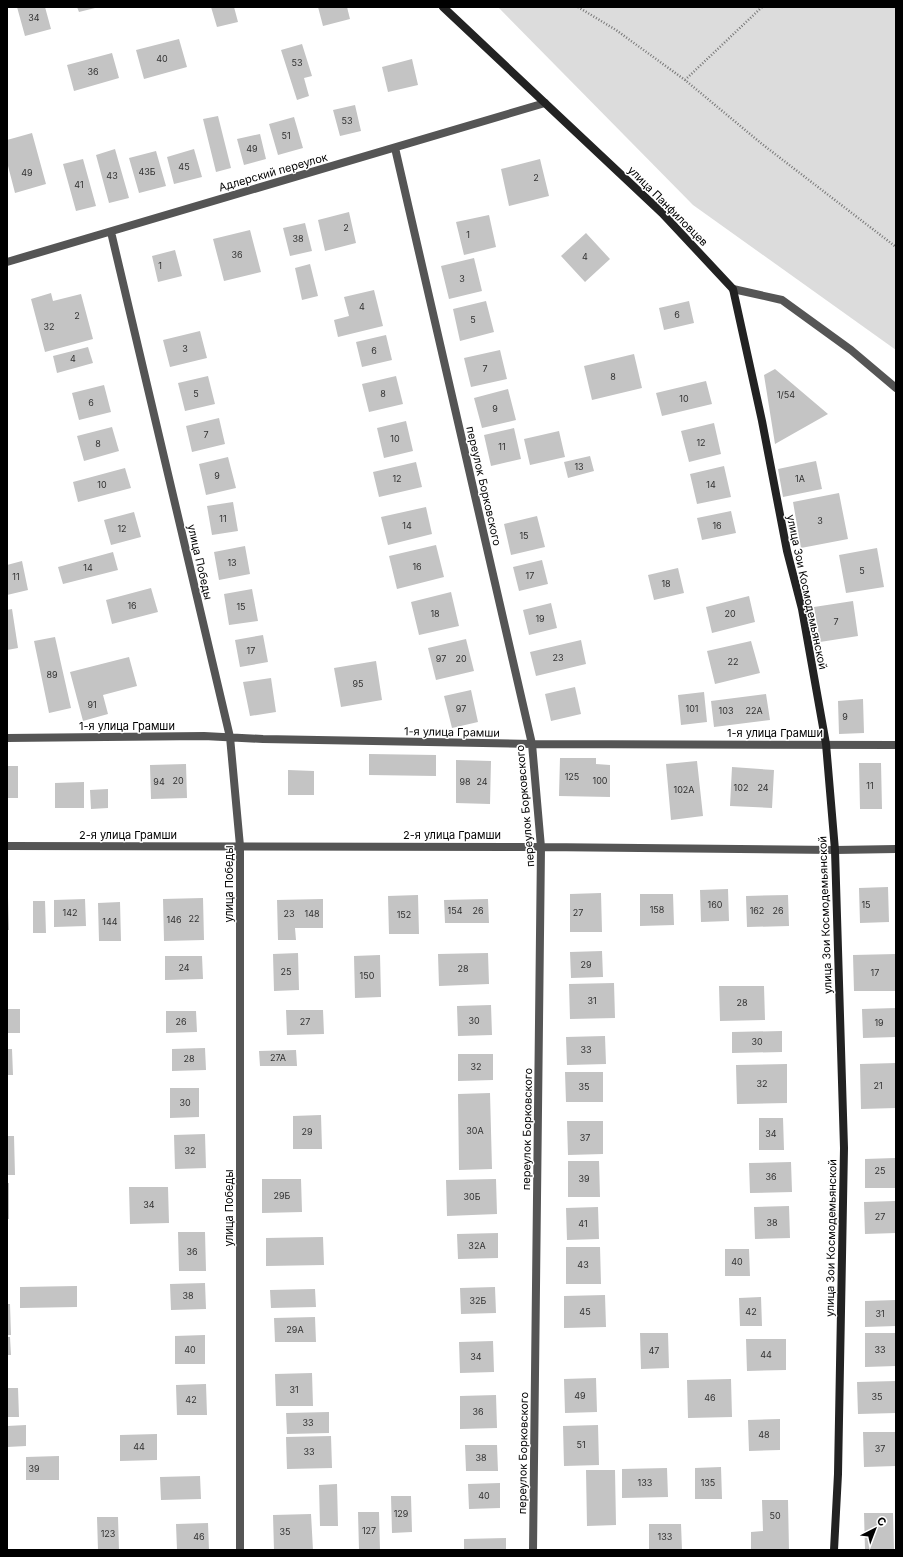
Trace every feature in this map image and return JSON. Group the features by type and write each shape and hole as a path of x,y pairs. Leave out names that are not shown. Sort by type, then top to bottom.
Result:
{"street":[{"name":"улица Панфиловцев","path":"443,7 662,213 733,289"},
{"name":"Адлерский переулок","path":"7,262 544,103"},
{"name":"переулок Борковского","path":"395,148 532,744 541,847 533,1550"},
{"name":"улица Победы","path":"111,232 230,738 240,846 240,1550"},
{"path":"733,289 782,300 851,350 896,388"},
{"name":"улица Зои Космодемьянской","path":"733,289 762,421 787,551 802,608 826,744 835,850 844,1148 838,1474 834,1550"},
{"name":"1-я улица Грамши","path":"7,738 196,736 532,744 896,745"},
{"name":"2-я улица Грамши","path":"7,846 541,847 835,850 896,849"}],"path":[{"path":"578,7 616,30 685,80 762,144 896,247"},
{"path":"685,80 762,7"}],"shaded area":[{"path":"498,7 896,7 896,350 693,205"}],"building":[{"path":"17,7 45,7 51,29 25,36"},
{"path":"77,7 95,7 95,8 79,12"},
{"path":"211,7 234,7 238,22 217,27"},
{"path":"318,7 347,7 350,19 323,26"},
{"path":"179,39 187,67 144,79 136,50"},
{"path":"302,44 312,76 304,78 309,96 297,100 281,50"},
{"path":"112,53 119,78 74,91 67,65"},
{"path":"412,59 418,85 388,92 382,67"},
{"path":"355,105 361,131 340,136 333,110"},
{"path":"218,116 231,168 216,172 203,119"},
{"path":"294,117 303,148 278,155 269,124"},
{"path":"32,133 46,184 15,193 7,162 7,140"},
{"path":"260,134 266,159 244,165 237,139"},
{"path":"115,149 129,198 109,203 96,155"},
{"path":"194,149 202,177 174,184 167,157"},
{"path":"156,151 166,186 139,193 129,158"},
{"path":"83,159 96,206 76,211 63,164"},
{"path":"540,159 549,196 509,206 501,169"},
{"path":"349,212 356,243 325,251 318,220"},
{"path":"489,215 496,247 464,255 456,222"},
{"path":"305,223 312,251 290,256 283,228"},
{"path":"250,230 261,272 224,281 213,239"},
{"path":"586,233 610,259 585,282 561,256"},
{"path":"175,250 182,276 158,282 152,256"},
{"path":"474,258 482,291 449,299 441,266"},
{"path":"310,264 318,296 302,300 295,268"},
{"path":"374,290 383,326 338,337 334,320 349,316 344,297"},
{"path":"51,293 53,301 81,294 93,339 45,352 31,299"},
{"path":"486,301 494,332 460,341 453,309"},
{"path":"689,301 694,323 664,330 659,308"},
{"path":"200,331 207,358 170,367 163,340"},
{"path":"386,335 392,360 362,367 356,342"},
{"path":"88,347 93,363 57,373 53,356"},
{"path":"500,350 507,379 471,387 464,358"},
{"path":"634,354 642,388 592,400 584,366"},
{"path":"775,369 828,414 775,444 764,375"},
{"path":"208,376 215,404 185,411 178,383"},
{"path":"396,376 403,404 369,412 362,384"},
{"path":"706,381 712,404 662,416 656,393"},
{"path":"104,385 111,412 79,420 72,393"},
{"path":"508,389 516,420 482,428 474,398"},
{"path":"219,418 225,444 192,452 186,426"},
{"path":"406,421 413,451 384,458 377,428"},
{"path":"714,423 721,454 689,462 681,431"},
{"path":"112,427 119,451 84,461 77,436"},
{"path":"514,428 521,459 491,466 484,435"},
{"path":"559,431 565,457 530,465 524,439"},
{"path":"590,456 594,471 568,478 564,462"},
{"path":"228,457 236,488 206,495 199,464"},
{"path":"816,461 822,489 783,497 778,469"},
{"path":"416,462 422,487 379,497 373,472"},
{"path":"724,466 731,497 697,504 690,474"},
{"path":"125,468 131,488 78,502 73,482"},
{"path":"839,493 848,539 801,548 793,502"},
{"path":"233,502 238,531 212,535 207,506"},
{"path":"426,507 432,534 388,545 381,517"},
{"path":"731,511 736,533 702,540 697,518"},
{"path":"134,512 141,537 111,545 104,520"},
{"path":"537,516 545,547 511,555 504,524"},
{"path":"436,545 444,577 397,589 389,556"},
{"path":"245,546 250,574 219,580 214,552"},
{"path":"877,548 884,587 846,593 839,555"},
{"path":"113,552 118,570 63,584 58,567"},
{"path":"542,560 548,584 519,591 513,567"},
{"path":"22,561 28,590 7,595 7,565"},
{"path":"678,568 684,593 654,600 648,575"},
{"path":"151,588 158,612 112,624 106,600"},
{"path":"252,589 258,621 229,625 224,594"},
{"path":"451,592 459,626 419,635 411,602"},
{"path":"749,596 755,622 712,633 706,607"},
{"path":"853,601 858,636 820,642 814,607"},
{"path":"551,603 557,628 529,635 523,610"},
{"path":"12,609 18,648 7,650 7,610"},
{"path":"263,635 268,662 240,667 235,640"},
{"path":"55,637 71,708 49,713 34,641"},
{"path":"466,639 474,671 436,680 428,648"},
{"path":"581,640 586,664 536,676 530,652"},
{"path":"751,641 760,673 715,684 707,651"},
{"path":"129,657 137,686 103,695 108,714 83,721 70,672"},
{"path":"376,661 382,700 341,707 334,668"},
{"path":"271,678 276,712 250,716 243,682"},
{"path":"575,687 581,714 551,721 545,694"},
{"path":"471,690 478,722 452,728 444,696"},
{"path":"704,692 707,722 681,725 678,695"},
{"path":"766,694 770,720 714,727 711,701"},
{"path":"863,699 864,733 839,734 838,701"},
{"path":"369,754 436,755 436,776 369,775"},
{"path":"560,758 596,758 596,764 610,765 610,797 559,796"},
{"path":"456,760 491,761 490,804 456,803"},
{"path":"697,761 703,816 671,820 666,764"},
{"path":"859,763 881,763 882,809 860,809"},
{"path":"186,764 187,798 151,799 150,765"},
{"path":"7,766 18,766 18,798 7,798"},
{"path":"732,767 774,770 772,808 730,806"},
{"path":"288,770 314,771 314,795 288,795"},
{"path":"84,782 84,808 55,808 55,783"},
{"path":"108,789 108,808 91,809 90,790"},
{"path":"888,887 889,922 860,923 859,888"},
{"path":"728,889 729,921 701,922 700,890"},
{"path":"601,893 602,932 570,932 570,894"},
{"path":"640,894 673,894 674,925 640,926"},
{"path":"418,895 419,934 389,934 388,896"},
{"path":"788,895 789,926 747,927 746,896"},
{"path":"8,897 9,930 7,930"},
{"path":"203,898 204,940 164,941 163,899"},
{"path":"85,899 86,926 54,927 54,900"},
{"path":"323,899 323,928 295,928 296,940 278,940 277,900"},
{"path":"488,899 489,923 445,923 444,900"},
{"path":"33,901 45,901 46,933 33,933"},
{"path":"120,902 121,941 99,941 98,903"},
{"path":"602,951 603,977 571,978 570,952"},
{"path":"298,953 299,990 274,991 273,954"},
{"path":"488,953 489,984 439,986 438,954"},
{"path":"896,954 896,991 854,991 853,955"},
{"path":"380,955 381,997 355,998 354,956"},
{"path":"165,956 202,956 203,979 165,980"},
{"path":"614,983 615,1018 570,1019 569,984"},
{"path":"719,986 764,986 765,1020 720,1021"},
{"path":"491,1005 492,1035 458,1036 457,1006"},
{"path":"896,1008 896,1037 863,1038 862,1009"},
{"path":"7,1009 20,1009 20,1033 7,1033"},
{"path":"286,1010 323,1010 324,1034 287,1035"},
{"path":"166,1011 196,1011 197,1032 166,1033"},
{"path":"782,1031 782,1052 732,1053 732,1032"},
{"path":"605,1036 606,1064 567,1065 566,1037"},
{"path":"205,1048 206,1070 172,1071 172,1049"},
{"path":"7,1049 12,1049 13,1075 7,1075"},
{"path":"296,1050 297,1066 260,1066 259,1051"},
{"path":"458,1054 493,1054 493,1080 458,1081"},
{"path":"896,1063 896,1108 861,1109 860,1064"},
{"path":"787,1064 787,1103 737,1104 736,1065"},
{"path":"565,1072 603,1072 603,1102 566,1102"},
{"path":"170,1088 199,1088 199,1117 170,1118"},
{"path":"490,1093 492,1169 459,1170 458,1094"},
{"path":"321,1115 322,1149 293,1149 293,1116"},
{"path":"759,1118 783,1118 784,1150 759,1150"},
{"path":"567,1121 603,1121 603,1154 568,1155"},
{"path":"205,1134 206,1168 175,1169 174,1135"},
{"path":"7,1136 14,1136 15,1175 7,1175"},
{"path":"895,1158 896,1188 865,1188 865,1159"},
{"path":"568,1161 599,1161 600,1197 568,1197"},
{"path":"791,1162 792,1192 750,1193 749,1163"},
{"path":"262,1179 301,1179 302,1212 262,1213"},
{"path":"496,1179 497,1214 447,1216 446,1180"},
{"path":"7,1183 9,1183 9,1219 7,1219"},
{"path":"129,1187 168,1187 169,1223 130,1224"},
{"path":"895,1201 896,1233 865,1234 864,1202"},
{"path":"789,1206 790,1238 755,1239 754,1207"},
{"path":"598,1207 599,1239 567,1240 566,1208"},
{"path":"178,1232 205,1232 206,1271 179,1271"},
{"path":"498,1233 498,1258 458,1259 457,1234"},
{"path":"323,1237 324,1265 266,1266 266,1238"},
{"path":"566,1247 600,1247 601,1284 566,1284"},
{"path":"725,1249 749,1249 750,1276 725,1276"},
{"path":"205,1283 206,1309 171,1310 170,1284"},
{"path":"77,1286 77,1307 20,1308 20,1287"},
{"path":"495,1287 496,1313 461,1314 460,1288"},
{"path":"315,1289 316,1307 271,1308 270,1290"},
{"path":"605,1295 606,1327 564,1328 564,1296"},
{"path":"761,1297 762,1326 740,1326 739,1298"},
{"path":"896,1300 896,1326 865,1327 865,1301"},
{"path":"7,1304 10,1304 11,1335 7,1335"},
{"path":"315,1317 316,1342 275,1342 274,1318"},
{"path":"640,1333 668,1333 669,1368 641,1369"},
{"path":"865,1333 896,1333 896,1366 865,1367"},
{"path":"205,1335 205,1364 175,1364 175,1336"},
{"path":"7,1337 10,1337 11,1355 7,1355"},
{"path":"746,1339 786,1339 786,1370 747,1371"},
{"path":"493,1341 494,1372 460,1373 459,1342"},
{"path":"312,1373 313,1406 276,1406 275,1374"},
{"path":"596,1378 597,1412 565,1413 564,1379"},
{"path":"731,1379 732,1417 688,1418 687,1380"},
{"path":"896,1381 896,1413 858,1414 857,1382"},
{"path":"206,1384 207,1415 177,1415 176,1385"},
{"path":"7,1388 18,1388 19,1417 7,1417"},
{"path":"496,1395 497,1428 460,1429 460,1396"},
{"path":"329,1412 329,1433 287,1434 286,1413"},
{"path":"780,1419 780,1450 749,1451 748,1420"},
{"path":"26,1425 26,1446 7,1447 7,1426"},
{"path":"598,1425 599,1465 564,1466 563,1426"},
{"path":"863,1432 896,1432 896,1466 864,1467"},
{"path":"157,1434 157,1460 120,1461 120,1435"},
{"path":"331,1436 332,1468 287,1469 286,1437"},
{"path":"465,1445 497,1445 498,1471 466,1471"},
{"path":"59,1456 59,1480 26,1480 26,1457"},
{"path":"721,1467 722,1499 695,1499 695,1468"},
{"path":"667,1468 668,1497 622,1498 622,1469"},
{"path":"586,1470 615,1470 616,1525 587,1526"},
{"path":"200,1476 201,1499 161,1500 160,1477"},
{"path":"500,1483 500,1508 469,1509 468,1484"},
{"path":"337,1484 338,1526 320,1526 319,1485"},
{"path":"391,1496 411,1496 412,1532 392,1533"},
{"path":"762,1500 788,1500 789,1550 751,1550 751,1532 763,1531"},
{"path":"358,1512 379,1512 380,1550 359,1550"},
{"path":"864,1513 893,1513 894,1550 865,1550"},
{"path":"311,1514 313,1550 274,1550 273,1515"},
{"path":"97,1517 118,1517 119,1550 98,1550"},
{"path":"208,1523 209,1550 177,1550 176,1524"},
{"path":"649,1524 681,1524 682,1550 649,1550"},
{"path":"506,1538 506,1550 464,1550 464,1539"}]}
